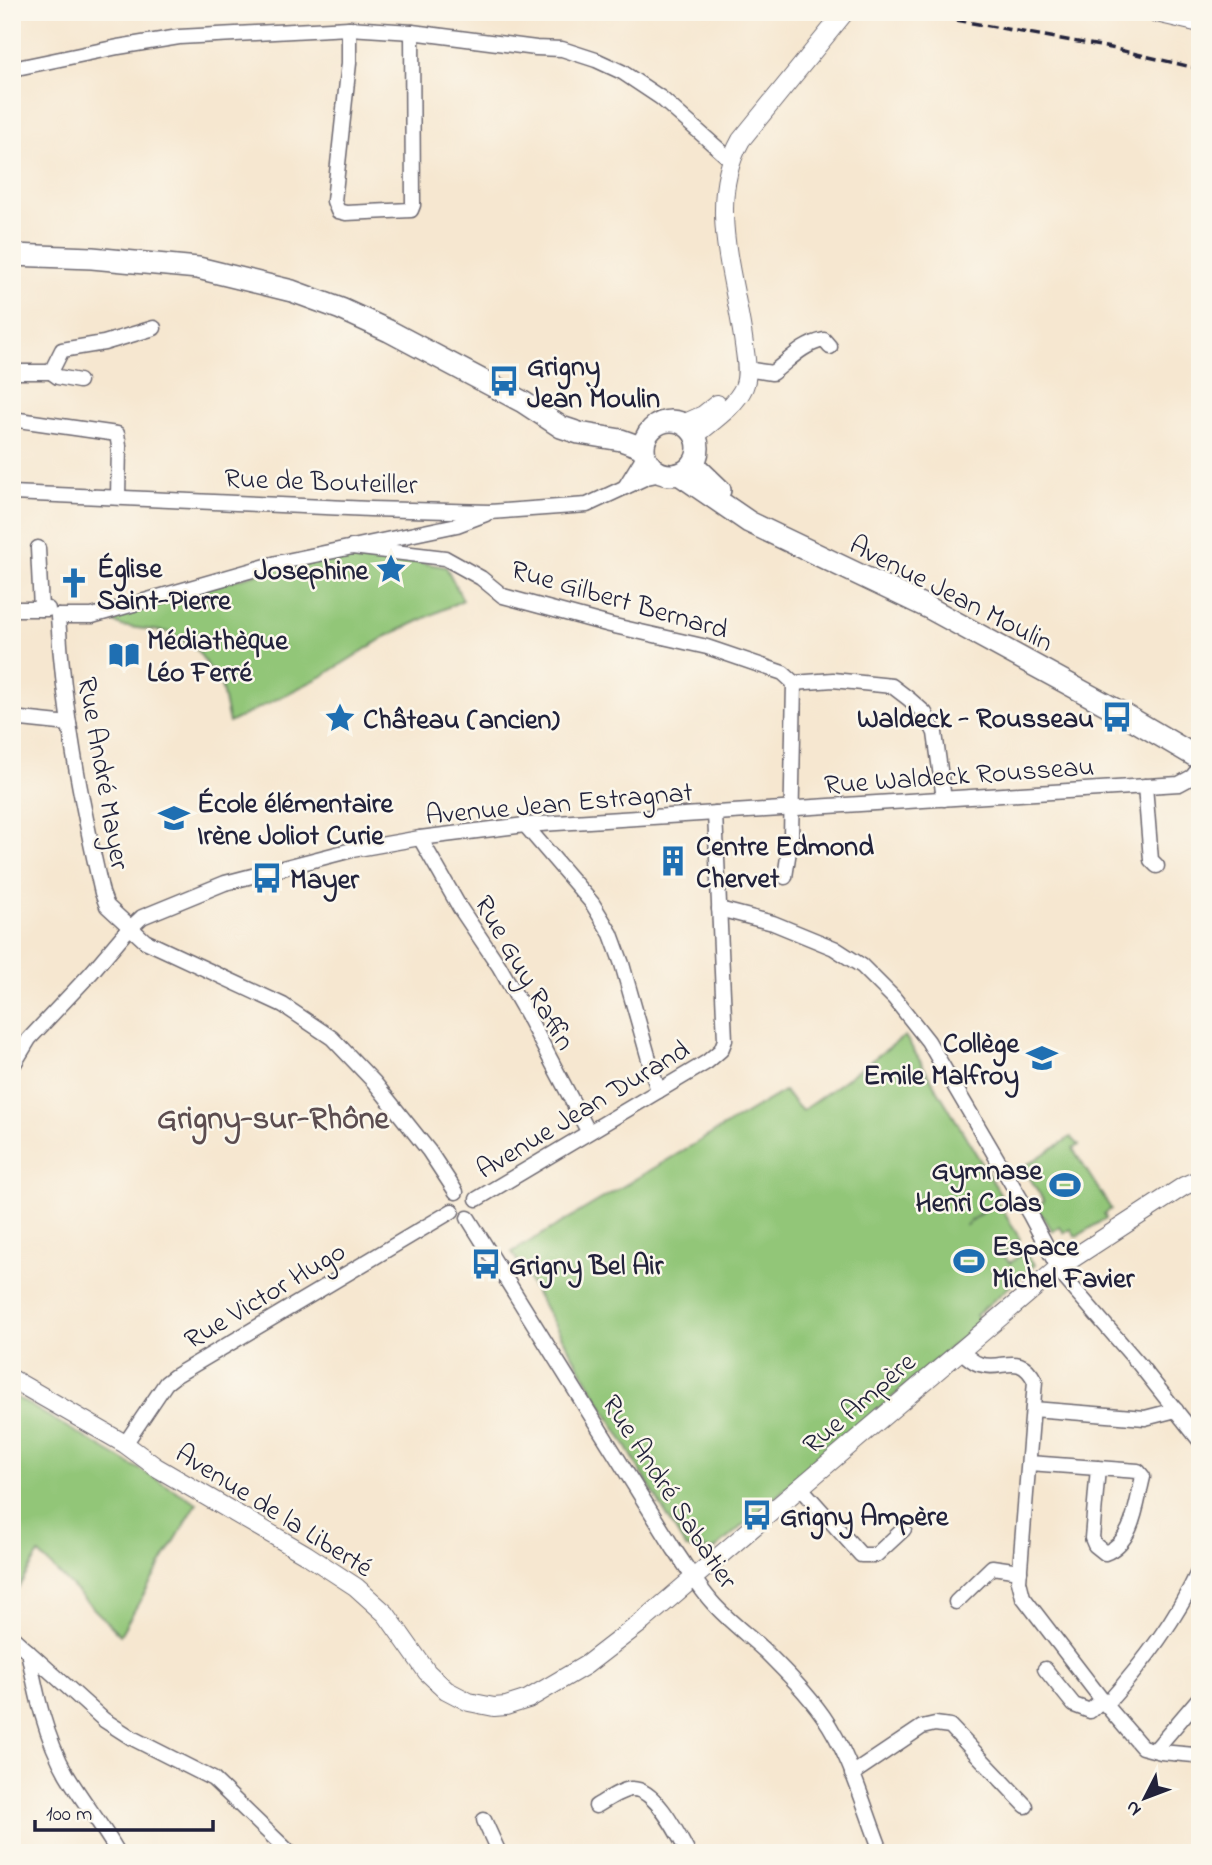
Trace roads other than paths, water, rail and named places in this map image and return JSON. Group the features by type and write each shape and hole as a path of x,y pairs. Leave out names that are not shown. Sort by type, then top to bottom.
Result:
{"main road":[{"path":"12,255 92,258 198,268 292,291 389,331 523,402 561,427 621,440 644,452 653,469 678,471 697,455 689,430 667,421 648,433 644,452"},
{"path":"523,402 585,425 611,429 653,428"},
{"name":"Avenue Jean Moulin","path":"678,471 709,481 741,506 782,529 1038,657 1200,747"},
{"name":"Avenue Jean Moulin","path":"678,471 749,522 931,609 1200,759"}],"street":[{"path":"689,430 738,396 746,384 743,331 725,234 724,206 732,161 748,132 845,12"},
{"path":"1153,12 1200,23"},
{"path":"12,69 179,37 349,28 412,32 562,49 622,72 661,98 732,161"},
{"path":"349,28 349,63 334,201 338,211 346,213 411,210 413,205 412,32"},
{"path":"51,372 62,350 104,343 153,328"},
{"path":"746,369 772,373 784,365 795,352 811,343 824,340 830,347"},
{"path":"12,372 51,372 58,377 79,381"},
{"path":"12,419 117,434 118,497"},
{"path":"624,488 644,452"},
{"name":"Rue de Bouteiller","path":"12,493 490,512 587,505 647,477 678,471"},
{"path":"12,609 48,609 58,616 92,616 276,563 475,520 490,512"},
{"name":"Rue Gilbert Bernard","path":"352,547 445,558 481,578 503,596 610,625 707,647 783,673 794,682"},
{"path":"38,548 41,609"},
{"name":"Rue André Mayer","path":"58,616 61,672 81,801 102,893 107,906 130,928"},
{"path":"785,877 791,837 794,682 833,680 892,686 909,699 925,713 935,733 944,799"},
{"path":"12,718 69,724"},
{"name":"Rue Waldeck Rousseau","path":"715,813 1179,784 1192,777 1200,767"},
{"path":"1145,786 1151,860 1157,866"},
{"name":"Avenue Jean Estragnat","path":"12,1067 29,1039 130,928 142,918 225,883 352,850 420,838 525,825 715,813"},
{"name":"Avenue Jean Durand","path":"477,1199 707,1062 724,1045 715,813"},
{"path":"525,825 593,903 611,934 658,1091"},
{"name":"Rue Guy Raffin","path":"420,838 460,908 513,989 588,1131"},
{"path":"719,909 773,923 835,948 862,966 887,989 928,1041 1062,1275 1199,1439"},
{"path":"130,928 145,941 284,1006 332,1038 374,1082 429,1151 456,1192"},
{"name":"Rue Ampère","path":"694,1579 1058,1268 1184,1186 1200,1179"},
{"path":"456,1192 470,1192 477,1199 477,1210 468,1218 459,1217 452,1211 450,1201 456,1192"},
{"name":"Rue Victor Hugo","path":"125,1444 166,1383 175,1376 452,1211"},
{"name":"Rue André Sabatier","path":"468,1218 694,1579 711,1601 768,1654 810,1699 837,1739 882,1853"},
{"path":"959,1350 979,1364 1017,1364 1029,1370 1035,1381 1019,1581 1023,1597 1104,1703 1142,1747 1194,1755 1200,1759"},
{"name":"Avenue de la Liberté","path":"12,1379 125,1444 156,1467 307,1555 356,1587 398,1628 435,1682 458,1698 476,1704 506,1706 538,1694 586,1665 694,1579"},
{"path":"1033,1409 1145,1418 1175,1410"},
{"path":"1029,1463 1098,1468 1138,1471 1143,1477 1130,1528 1118,1548 1105,1553 1095,1545 1092,1538 1098,1468"},
{"path":"800,1488 862,1555 876,1555 904,1529"},
{"path":"956,1602 992,1567 1020,1571"},
{"path":"1045,1669 1074,1705 1090,1711 1104,1703 1157,1643 1187,1597 1200,1568"},
{"path":"12,1637 104,1720 132,1738 213,1779 290,1853"},
{"path":"28,1651 37,1699 55,1750 67,1775 118,1853"},
{"path":"1154,1750 1200,1697"},
{"path":"852,1774 922,1727 936,1724 950,1726 1026,1806"},
{"path":"596,1806 629,1788 642,1790 659,1804 688,1853"},
{"path":"484,1820 499,1853"}],"railway":[{"path":"912,12 1111,48 1200,69"}],"place":[{"name":"Grigny Jean Moulin","path":"504,381"},
{"name":"Josephine","path":"391,569"},
{"name":"Église Saint-Pierre","path":"74,583"},
{"name":"Médiathèque Léo Ferré","path":"124,655"},
{"name":"Waldeck - Rousseau","path":"1117,717"},
{"name":"Château (ancien)","path":"340,718"},
{"name":"École élémentaire Irène Joliot Curie","path":"174,818"},
{"name":"Centre Edmond Chervet","path":"673,861"},
{"name":"Mayer","path":"267,878"},
{"name":"Collège Emile Malfroy","path":"1042,1058"},
{"name":"Gymnase Henri Colas","path":"1065,1185"},
{"name":"Espace Michel Favier","path":"969,1261"},
{"name":"Grigny Bel Air","path":"486,1264"},
{"name":"Grigny Ampère","path":"757,1515"}],"district":[{"name":"Grigny-sur-Rhône","path":"273,1117"}]}
